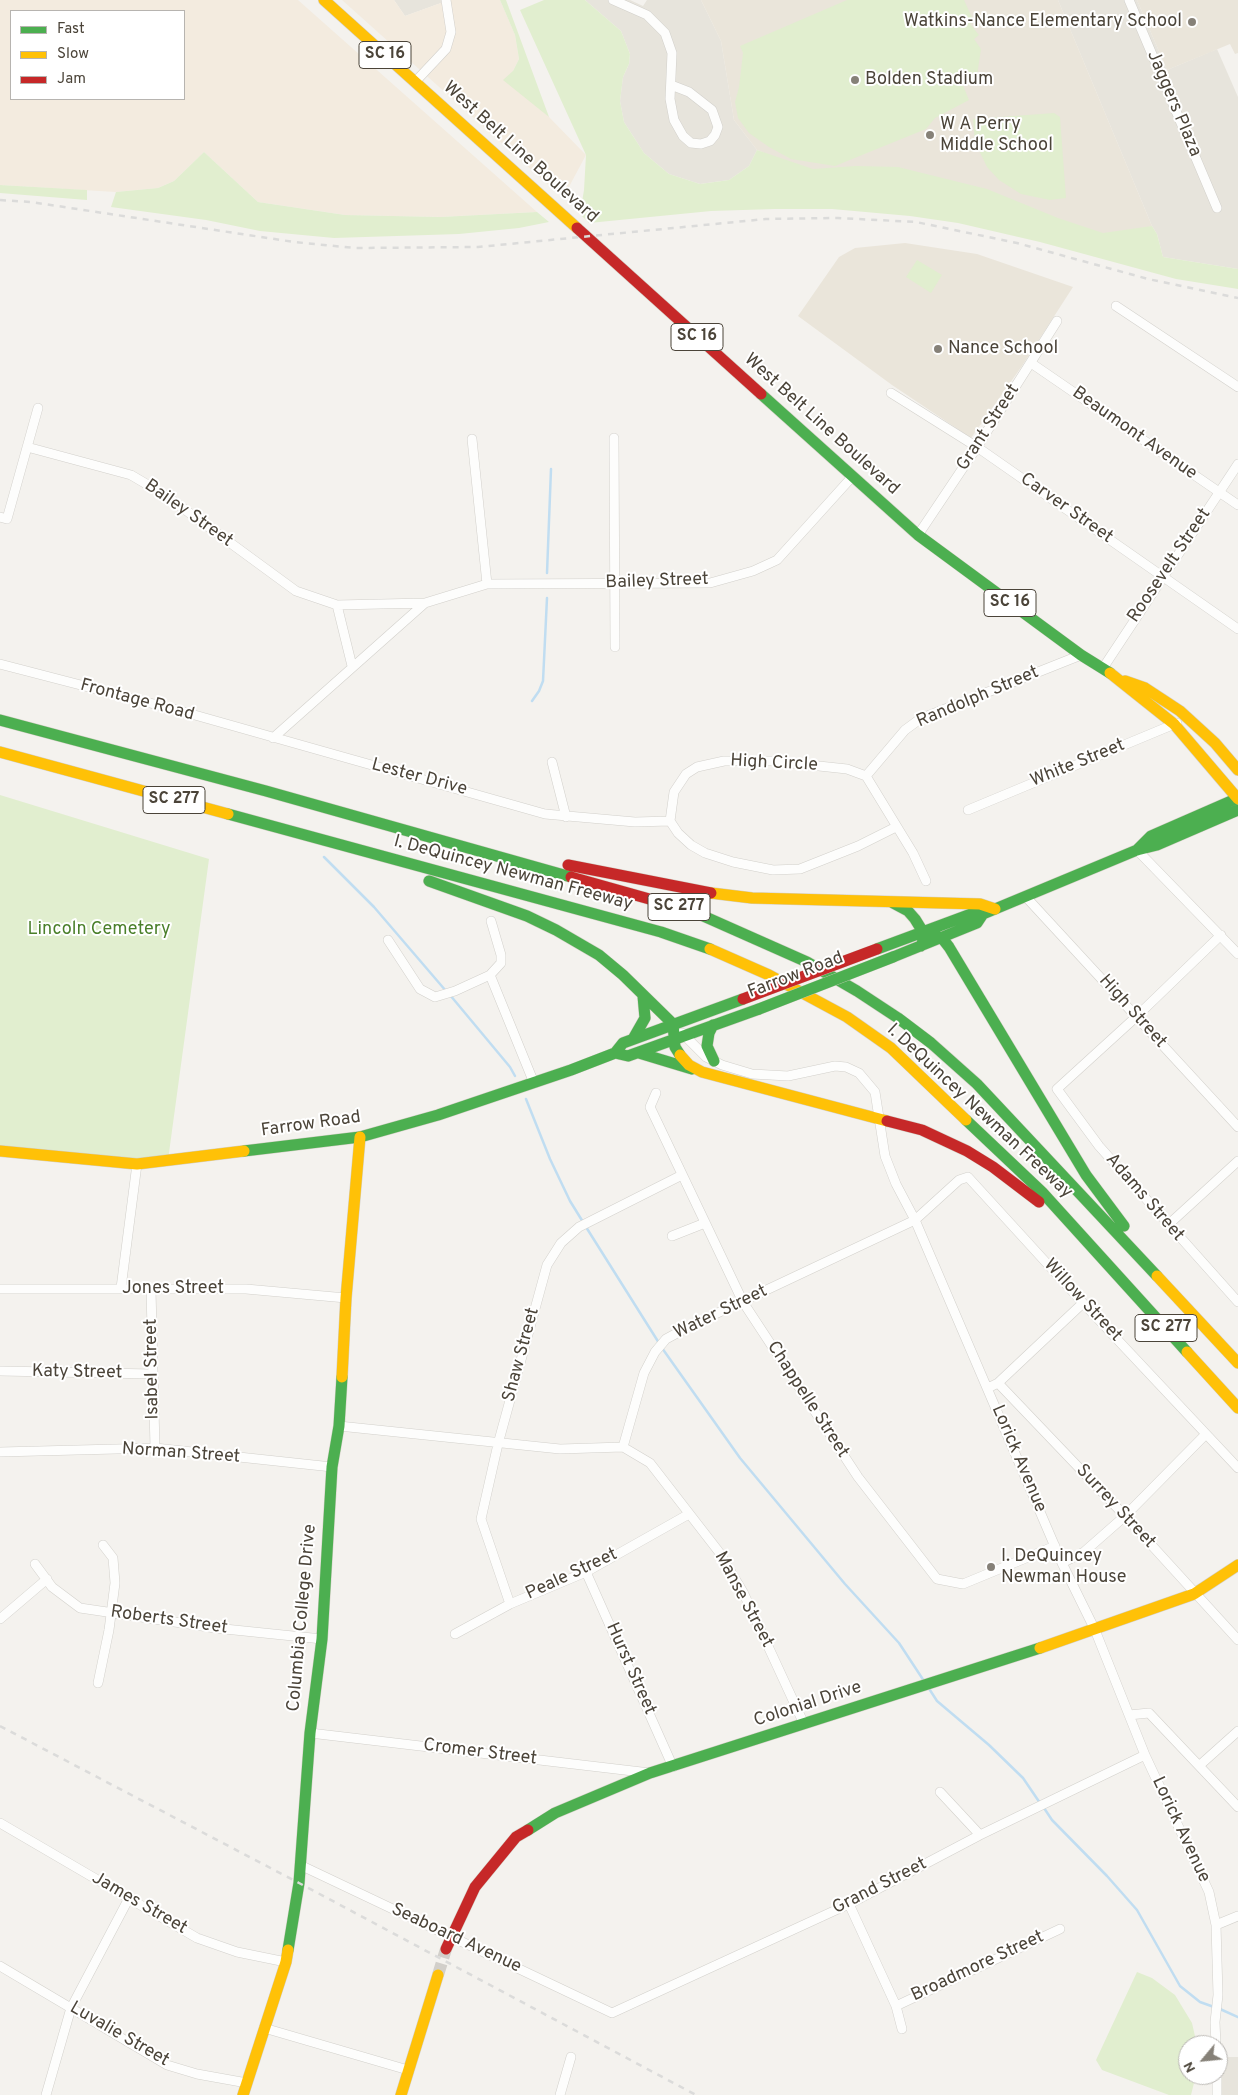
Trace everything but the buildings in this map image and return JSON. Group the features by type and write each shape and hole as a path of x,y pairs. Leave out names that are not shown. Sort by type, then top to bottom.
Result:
{"main road":[{"name":"West Belt Line Boulevard","path":"324,0 918,535 1081,656 1103,668 1174,724 1238,798"},
{"name":"SC 16","path":"1114,677 1145,688 1188,718 1215,743 1238,770"},
{"name":"I. DeQuincey Newman Freeway","path":"0,720 380,823 690,910 807,962 857,991 932,1043 977,1084 1238,1363"},
{"path":"1215,743 1238,756"},
{"name":"I. DeQuincey Newman Freeway","path":"0,752 661,932 714,951 769,975 848,1017 891,1048 1042,1192 1238,1408"},
{"name":"Farrow Road","path":"1136,850 1151,836 1238,798"},
{"name":"Farrow Road","path":"0,1151 137,1164 360,1137 438,1116 615,1053 623,1043 673,1024 974,913 983,914 1136,850 1157,845 1238,810"},
{"path":"380,823 430,830 582,869 699,891 752,898 980,904 994,909"},
{"path":"348,848 392,868 527,916 556,930 599,956 623,975 673,1024 680,1038 675,1046 680,1057 702,1072"},
{"path":"893,903 908,911 923,932 924,938 921,946"},
{"name":"Farrow Road","path":"615,1053 628,1056 639,1053 759,1009 942,938 977,923 983,914"},
{"path":"923,932 942,938 978,994 1086,1175 1119,1220 1220,1344"},
{"path":"633,1039 645,1018 643,996"},
{"path":"713,1025 706,1046 714,1061"},
{"path":"639,1053 702,1072 922,1130 967,1151 1014,1182 1094,1248"},
{"name":"Columbia College Drive","path":"244,2095 286,1962 299,1883 310,1733 322,1639 332,1467 339,1426 346,1298 360,1137"},
{"name":"Colonial Drive","path":"446,1949 450,1936 475,1887 516,1836 555,1812 650,1773 935,1683 1095,1630 1194,1594 1238,1565"},
{"path":"401,2095 438,1975"}],"street":[{"path":"415,82 446,49 451,32 446,0"},
{"path":"613,0 647,16 665,33 672,53 671,85 671,108 680,132 691,143 701,144 710,141 718,127 712,110 689,92 671,85"},
{"name":"Jaggers Plaza","path":"1129,0 1217,208"},
{"path":"1116,306 1238,387"},
{"name":"Grant Street","path":"918,535 977,447 1057,321"},
{"name":"Beaumont Avenue","path":"1031,363 1238,506"},
{"name":"Carver Street","path":"891,392 977,447 1238,629"},
{"path":"0,517 7,519 38,408"},
{"path":"614,438 615,647"},
{"path":"472,439 488,584"},
{"name":"Bailey Street","path":"27,447 131,475 165,496 296,591 337,605 425,603 488,584 710,582 753,571 777,560 852,477"},
{"name":"Roosevelt Street","path":"1103,668 1238,464"},
{"name":"Bailey Street","path":"273,738 425,603"},
{"path":"337,605 352,666"},
{"name":"Randolph Street","path":"866,776 905,730 920,719 1081,656"},
{"name":"Frontage Road","path":"0,664 177,710 273,738"},
{"name":"White Street","path":"968,810 1188,718"},
{"name":"Lester Drive","path":"273,738 545,814 566,817"},
{"name":"High Circle","path":"670,821 674,792 686,774 697,767 724,761 799,762 847,769 866,776"},
{"path":"552,762 566,817 635,822 670,821 678,833 691,845 704,853 733,862 773,870 800,869 858,846 896,827"},
{"path":"866,776 912,853 926,881"},
{"path":"1136,850 1238,954"},
{"name":"High Street","path":"1026,897 1238,1127"},
{"path":"388,940 420,989 434,997 455,991 490,975 501,963 501,955 491,921"},
{"path":"1136,1017 1221,935"},
{"path":"490,975 534,1083"},
{"name":"Adams Street","path":"1136,1017 1057,1089 1099,1146 1238,1302"},
{"name":"Lorick Avenue","path":"680,1038 706,1057 752,1074 788,1076 835,1066 846,1067 859,1073 875,1092 885,1156 896,1184 915,1220 1062,1563 1095,1630 1145,1755 1209,1892 1216,1925 1218,1996 1216,2035"},
{"name":"Chappelle Street","path":"656,1093 650,1107 743,1302 858,1477 936,1579 963,1584 1055,1546"},
{"path":"1168,1225 1238,1161"},
{"path":"121,1288 137,1164"},
{"name":"Shaw Street","path":"510,1604 480,1519 498,1444 547,1265 561,1243 579,1227 682,1175"},
{"name":"Water Street","path":"622,1447 644,1373 655,1352 666,1339 915,1220 959,1180 968,1177"},
{"name":"Willow Street","path":"968,1177 1238,1468"},
{"path":"672,1236 705,1223"},
{"name":"Jones Street","path":"0,1289 246,1289 346,1298"},
{"name":"Isabel Street","path":"151,1290 155,1448"},
{"path":"988,1388 998,1383 1083,1303"},
{"name":"Katy Street","path":"0,1371 153,1374"},
{"name":"Surrey Street","path":"998,1383 1125,1516 1194,1594 1238,1640"},
{"path":"339,1426 560,1449 622,1447"},
{"path":"1062,1563 1084,1552 1125,1516 1206,1434"},
{"name":"Manse Street","path":"622,1447 650,1463 719,1552 743,1592 804,1724"},
{"name":"Norman Street","path":"0,1452 155,1448 332,1467"},
{"name":"Peale Street","path":"455,1634 510,1604 586,1572 689,1514"},
{"path":"98,1683 112,1614 115,1583 113,1558 104,1545"},
{"name":"Roberts Street","path":"35,1564 52,1587 80,1608 112,1614 322,1639"},
{"name":"Hurst Street","path":"586,1572 673,1767"},
{"path":"0,1619 46,1579"},
{"path":"1129,1715 1149,1712 1238,1808"},
{"path":"1200,1765 1238,1731"},
{"name":"Cromer Street","path":"310,1733 650,1773"},
{"name":"Grand Street","path":"612,2013 849,1904 980,1835 1145,1755"},
{"path":"940,1792 980,1835"},
{"name":"James Street","path":"0,1824 197,1938 237,1952 286,1962"},
{"name":"Seaboard Avenue","path":"300,1865 612,2013"},
{"path":"46,2095 71,2008 129,1898"},
{"path":"849,1904 896,2006 902,2028"},
{"path":"1216,1925 1238,1916"},
{"name":"Broadmore Street","path":"896,2006 1060,1929"},
{"name":"Luvalie Street","path":"0,1966 167,2065 198,2074 247,2083"},
{"path":"264,2028 408,2070"},
{"path":"560,2095 571,2057"}],"shaded area":[{"path":"0,0 298,0 537,212 440,217 345,215 258,202 204,152 174,181 158,188 116,192 0,185"},
{"path":"342,0 394,0 405,16 441,3 444,0 500,0 515,35 519,59 513,71 549,117 586,155 563,198"},
{"path":"394,0 444,0 441,3 405,16"},
{"path":"585,0 630,0 643,6 647,0 701,0 721,41 734,120 757,150 749,166 729,180 700,184 669,174 644,153 624,122 620,101 623,77 629,64 630,54 621,31"},
{"name":"W A Perry Middle School","path":"701,0 1058,0 1152,226 1111,241 831,180 757,150 734,120 721,41"},
{"path":"1058,0 1137,0 1167,70 1217,49 1238,97 1238,269 1163,257 1157,234"},
{"name":"Watkins-Nance Elementary School","path":"1137,0 1238,0 1238,53 1235,54 1230,44 1167,70"},
{"name":"Nance School","path":"905,243 977,254 1073,287 1022,366 971,438 892,385 798,316 839,257 855,248"},
{"path":"1228,2057 1238,2057 1238,2095 1217,2095 1217,2085 1228,2085"}],"green space":[{"path":"500,0 506,0 549,117 503,80 513,71 519,59 515,35"},
{"path":"544,0 585,0 621,31 630,54 629,64 623,77 620,101 624,122 644,153 669,174 700,184 729,180 749,166 757,150 813,169 856,166 898,167 987,189 1058,218 1103,233 1152,226 1157,234 1163,257 1238,269 1238,289 1176,279 1040,242 958,223 910,216 832,209 775,209 711,211 589,223 580,214 584,190 586,155 520,10"},
{"name":"Bolden Stadium","path":"847,0 964,0 974,22 970,24 979,35 974,39 981,49 977,76 962,83 969,100 935,118 926,129 835,166 791,159 749,133 738,118 735,102 739,87 743,53 740,46"},
{"path":"1054,113 1060,117 1066,198 1050,200 1021,194 999,180 987,167 975,142 973,119"},
{"path":"204,152 258,202 345,215 440,217 537,212 549,222 519,228 459,234 334,238 260,231 206,220 111,207 116,192 158,188 174,181"},
{"path":"0,185 87,190 87,200 0,193"},
{"path":"917,260 942,275 931,293 906,277"},
{"name":"Lincoln Cemetery","path":"0,795 209,859 168,1160 0,1151"},
{"path":"1137,1972 1152,1978 1175,1995 1192,2023 1195,2035 1178,2035 1178,2085 1194,2085 1191,2095 1169,2095 1102,2070 1096,2060"}],"waterway":[{"path":"547,573 551,469"},
{"path":"532,701 543,681 547,598"},
{"path":"324,857 374,907 446,991"},
{"path":"450,995 510,1067 515,1076"},
{"path":"526,1099 550,1159 570,1201 583,1222"},
{"path":"586,1227 659,1343"},
{"path":"662,1348 740,1458 845,1584 899,1643 924,1681"},
{"path":"928,1687 937,1701 989,1745 1023,1778 1040,1803"},
{"path":"1044,1808 1052,1820 1107,1876 1137,1910 1180,1986 1200,2002 1214,2007"},
{"path":"1220,2009 1238,2017"}],"tunnel":[{"path":"438,1975 446,1949"}],"railway":[{"path":"0,200 31,202 294,242 355,248 478,247 766,219 838,218 916,222 1017,243 1148,279 1238,298"},
{"path":"0,1726 696,2095"}],"traffic: fast":[{"path":"761,394 918,535 1081,655 1110,673"},
{"path":"0,720 266,791 571,877"},
{"path":"1137,850 1151,836 1238,798"},
{"path":"893,957 977,923 983,914 1137,850 1157,845 1238,810"},
{"path":"228,814 661,932 710,949"},
{"path":"429,881 527,916 556,930 599,955 623,975 673,1024 675,1047 680,1055"},
{"path":"893,903 908,911 915,919 923,932 924,938 921,946"},
{"path":"692,911 807,962 857,991 931,1043 977,1084 1157,1276"},
{"path":"877,949 974,913 983,914"},
{"path":"923,932 942,938 949,947 1086,1175 1124,1226"},
{"path":"759,1009 893,957"},
{"path":"633,1039 645,1018 643,996"},
{"path":"244,1151 360,1137 438,1115 571,1070 615,1053 623,1043 743,999"},
{"path":"615,1053 628,1056 759,1009"},
{"path":"713,1025 709,1033 707,1046 714,1061"},
{"path":"639,1053 692,1069"},
{"path":"966,1120 1042,1192 1187,1352"},
{"path":"288,1950 299,1883 310,1733 322,1639 332,1467 339,1426 342,1377"},
{"path":"528,1830 555,1813 650,1773 1040,1648"}],"traffic: slow":[{"path":"324,0 577,228"},
{"path":"1110,673 1174,724 1238,799"},
{"path":"1125,681 1145,688 1180,711 1215,743 1238,770"},
{"path":"0,752 228,814"},
{"path":"711,893 752,898 980,904 995,909"},
{"path":"710,949 769,975 847,1017 891,1048 966,1120"},
{"path":"680,1055 689,1065 702,1072 887,1121"},
{"path":"342,1377 346,1298 360,1137"},
{"path":"0,1151 137,1164 244,1151"},
{"path":"1157,1276 1238,1363"},
{"path":"1187,1352 1238,1408"},
{"path":"1040,1648 1194,1594 1238,1565"},
{"path":"243,2095 286,1962 288,1950"},
{"path":"401,2095 438,1975"}],"traffic: jam":[{"path":"577,228 761,394"},
{"path":"568,865 711,893"},
{"path":"571,877 692,911"},
{"path":"743,999 877,949"},
{"path":"887,1121 922,1130 967,1151 993,1167 1039,1202"},
{"path":"446,1949 475,1887 516,1837 528,1830"}],"place":[{"name":"Watkins-Nance Elementary School","path":"1192,22"},
{"name":"Bolden Stadium","path":"855,80"},
{"name":"W A Perry Middle School","path":"930,135"},
{"name":"Nance School","path":"938,349"},
{"name":"I. DeQuincey Newman House","path":"991,1567"}]}
